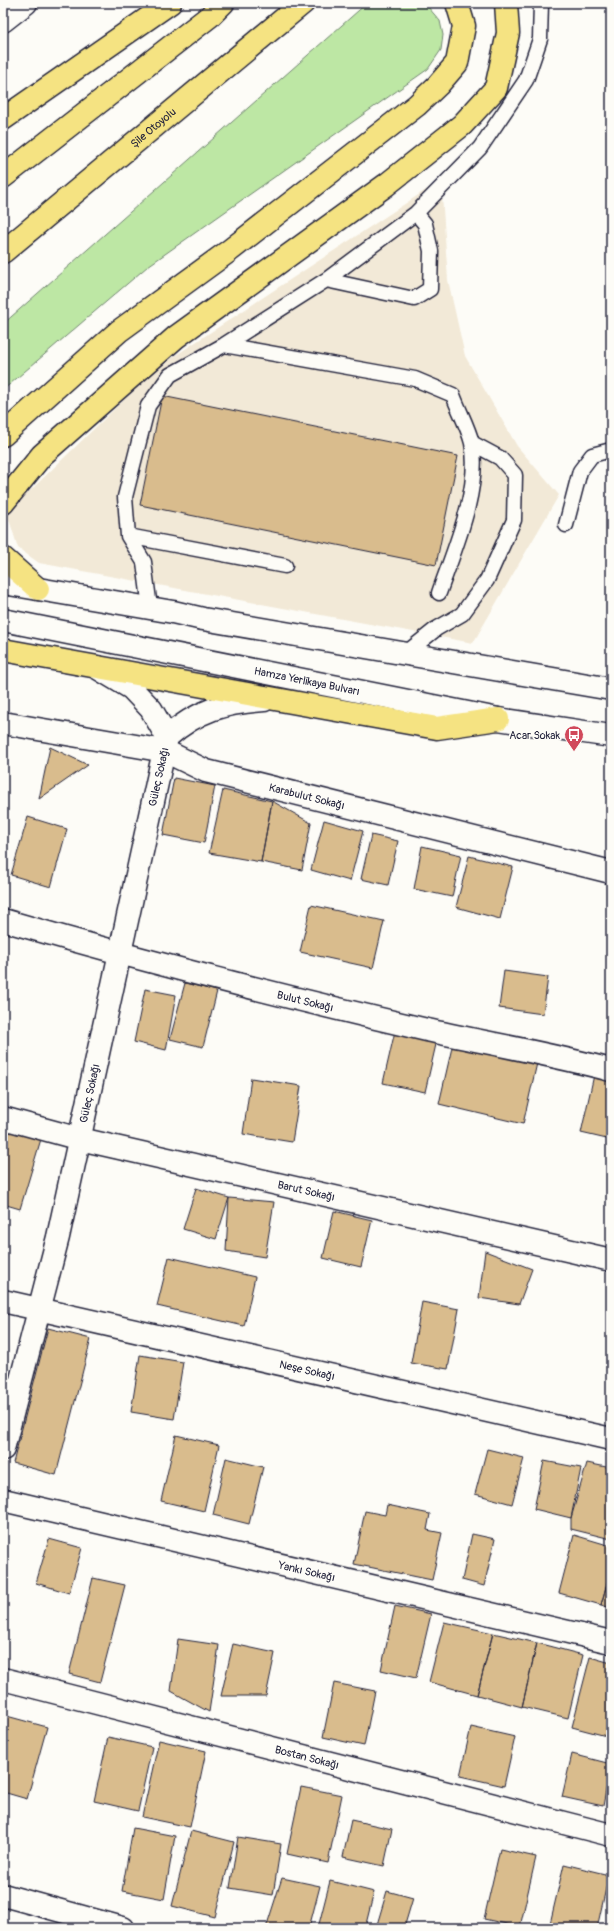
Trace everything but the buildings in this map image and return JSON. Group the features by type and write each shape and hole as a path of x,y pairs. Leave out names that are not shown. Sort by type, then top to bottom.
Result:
{"highway":[{"path":"3,119 170,3"},
{"path":"3,177 210,16 223,3"},
{"name":"Şile Otoyolu","path":"3,252 302,3"},
{"path":"3,435 119,332 229,251 417,105 438,85 457,63 464,26 457,3"},
{"path":"3,503 42,455 176,336 386,186 462,125 496,88 508,33 506,3"},
{"path":"3,558 38,589"},
{"path":"3,650 437,728 498,719"}],"street":[{"path":"3,21 26,3"},
{"path":"3,583 611,689"},
{"name":"Hamza Yerlikaya Bulvarı","path":"3,620 498,719 611,736"},
{"path":"96,667 131,688 151,709 166,744 184,723 205,711 239,702 274,699"},
{"name":"Karabulut Sokağı","path":"3,723 166,744 206,771 611,872"},
{"name":"Güleç Sokağı","path":"3,1449 80,1139 166,744"},
{"name":"Bulut Sokağı","path":"3,920 120,954 426,1029 611,1070"},
{"name":"Barut Sokağı","path":"3,1118 80,1139 611,1260"},
{"name":"Neşe Sokağı","path":"3,1301 611,1439"},
{"name":"Yankı Sokağı","path":"3,1500 611,1642"},
{"name":"Bostan Sokağı","path":"3,1679 611,1835"},
{"path":"3,1895 123,1928"}],"lane":[{"path":"150,608 144,562 128,536 125,497 148,406 170,375 224,345 326,280 416,213 480,148 526,80 540,39 541,3"},
{"path":"326,280 414,299 430,289 431,251 425,224 416,213"},
{"path":"224,345 415,380 453,395 472,443 474,476 460,534 439,594"},
{"path":"406,653 436,629 462,614 487,580 514,520 515,475 500,458 472,443"},
{"path":"566,525 580,471 592,455 611,450"},
{"path":"128,536 285,566"}],"shaded area":[{"path":"441,180 448,280 465,356 517,446 559,495 473,643 39,563 18,548 7,513 158,367"}],"green space":[{"path":"367,3 421,3 428,7 440,21 443,35 441,50 428,69 148,266 3,390 3,324"}],"place":[{"name":"Acar Sokak","path":"574,752"}]}
